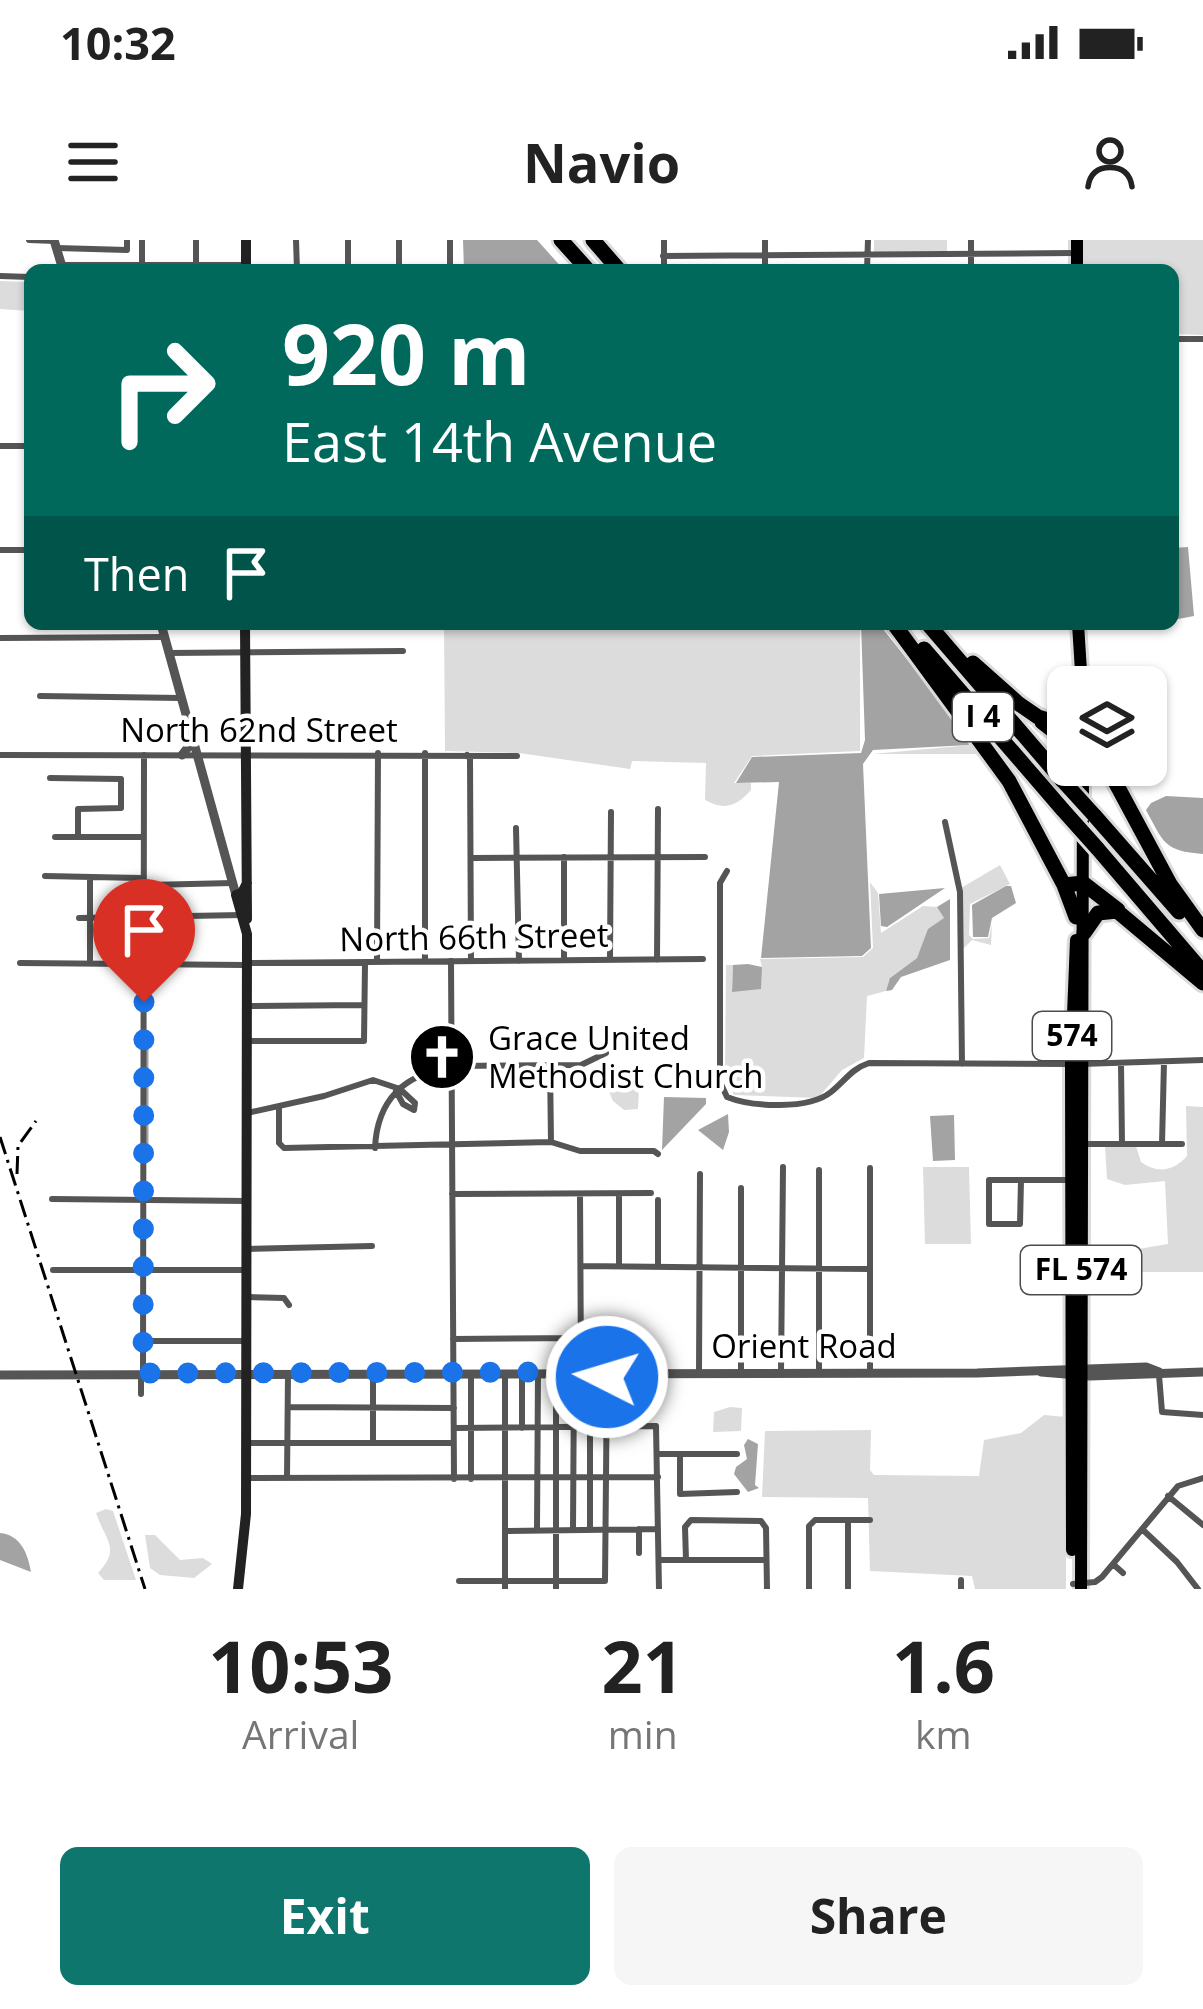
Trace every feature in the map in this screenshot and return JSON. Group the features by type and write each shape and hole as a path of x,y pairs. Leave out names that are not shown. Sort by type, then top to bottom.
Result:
{"highway":[{"path":"565,240 586,264"},
{"path":"593,240 614,264"},
{"path":"902,630 1075,884 1080,925 1098,913 1124,914"},
{"name":"I 4","path":"903,630 1203,972"},
{"name":"I 4","path":"936,630 1203,940"},
{"path":"938,630 1047,726"},
{"path":"1019,704 1047,722"},
{"path":"1117,786 1170,884 1203,930"},
{"path":"1075,884 1124,914 1203,983"}],"main road":[{"path":"238,1588 246,1478 247,934 238,887 246,755 245,630"},
{"path":"1078,630 1078,666"},
{"path":"1075,884 1079,786"},
{"path":"1076,1064 1080,925"},
{"name":"574","path":"1076,1064 1078,1153 1072,1180 1077,1371"},
{"name":"FL 574","path":"1077,1587 1078,1153"}],"street":[{"path":"29,240 127,250 128,240"},
{"path":"664,240 664,264"},
{"path":"765,240 765,264"},
{"path":"867,264 868,240"},
{"path":"971,240 971,264"},
{"path":"663,256 971,254 1077,247"},
{"path":"41,630 41,638"},
{"path":"45,876 238,887 162,630"},
{"path":"0,638 164,637"},
{"path":"169,653 403,651"},
{"path":"40,696 181,698"},
{"path":"182,755 193,741"},
{"path":"425,753 425,962"},
{"path":"377,962 378,754"},
{"name":"North 62nd Street","path":"0,755 518,756"},
{"path":"141,1394 144,755"},
{"path":"467,755 471,961"},
{"path":"50,778 122,779 122,808 78,809 78,837"},
{"path":"657,960 658,809"},
{"path":"610,960 611,812"},
{"path":"945,822 960,892 962,1064"},
{"path":"516,828 519,961"},
{"path":"55,837 144,837"},
{"path":"472,858 705,856"},
{"path":"563,857 565,960"},
{"path":"727,871 720,883 721,1082 727,1097 742,1103 816,1101 857,1067 869,1064 1203,1060"},
{"path":"90,877 90,963"},
{"path":"79,918 245,911"},
{"name":"North 66th Street","path":"20,963 703,959"},
{"path":"451,961 454,1479"},
{"path":"247,1041 364,1041 365,962"},
{"path":"247,1006 364,1005"},
{"path":"375,1148 381,1112 395,1091 426,1072 581,1065 606,1052"},
{"path":"1162,1144 1164,1062"},
{"path":"1121,1064 1122,1144"},
{"path":"550,1065 550,1142"},
{"path":"245,1113 373,1080 395,1091"},
{"path":"279,1107 280,1146 550,1142 580,1150 658,1154"},
{"path":"1078,1153 1122,1144 1181,1144"},
{"path":"781,1373 783,1167"},
{"path":"870,1168 870,1373"},
{"path":"819,1170 819,1373"},
{"path":"699,1373 700,1174"},
{"path":"1021,1180 1020,1224 989,1225 989,1180 1021,1180 1072,1180"},
{"path":"741,1188 741,1373"},
{"path":"452,1194 654,1196 658,1267"},
{"path":"580,1194 590,1530"},
{"path":"619,1194 619,1266"},
{"path":"52,1199 246,1201"},
{"path":"246,1250 372,1246"},
{"path":"581,1266 870,1269"},
{"path":"53,1270 246,1270"},
{"path":"246,1297 284,1298 289,1305"},
{"path":"453,1339 581,1338"},
{"path":"144,1341 246,1341"},
{"path":"373,1372 373,1443"},
{"path":"471,1372 471,1479"},
{"path":"505,1372 505,1585"},
{"path":"522,1372 522,1428"},
{"path":"538,1372 538,1530"},
{"path":"556,1372 556,1585"},
{"path":"1159,1372 1162,1412 1203,1415"},
{"name":"Orient Road","path":"0,1375 1203,1372"},
{"path":"573,1530 574,1427 582,1373"},
{"path":"459,1581 556,1585 605,1581 607,1373"},
{"path":"287,1478 288,1374"},
{"path":"288,1407 454,1408"},
{"path":"454,1428 656,1426 659,1589"},
{"path":"246,1443 454,1443"},
{"path":"658,1454 736,1454"},
{"path":"680,1454 680,1494 737,1492"},
{"path":"246,1478 658,1477"},
{"path":"1077,1587 1095,1582 1178,1486 1203,1478"},
{"path":"1168,1496 1203,1526"},
{"path":"686,1560 685,1533 691,1520 761,1521 766,1528 767,1589"},
{"path":"808,1589 809,1526 815,1520 870,1520"},
{"path":"848,1520 848,1589"},
{"path":"639,1529 639,1553"},
{"path":"505,1531 659,1529"},
{"path":"1142,1529 1198,1589"},
{"path":"659,1560 766,1560"},
{"path":"1113,1564 1124,1573"}],"shaded area":[{"path":"463,240 537,240 559,264 464,264"},
{"path":"874,240 947,240 947,251 874,252"},
{"path":"1083,240 1203,240 1203,335 1179,334 1179,264 1084,264"},
{"path":"0,281 24,282 24,311 0,309"},
{"path":"1188,547 1194,616 1179,619 1179,548"},
{"path":"444,630 860,630 860,751 752,756 734,783 751,783 751,790 736,803 725,806 705,800 706,763 632,761 630,769 519,753 445,751"},
{"path":"861,630 884,630 968,736 969,745 873,750 863,764 871,948 862,956 761,958 779,782 736,783 752,757 861,753 865,740"},
{"path":"904,653 982,748 981,754 872,754 971,745 969,735"},
{"path":"1166,796 1203,798 1203,854 1173,847 1157,830 1146,810"},
{"path":"1000,865 1010,884 970,904 969,935 989,938 992,924 991,945 972,940 963,949 961,888"},
{"path":"870,882 878,893 881,933 923,906 938,907 944,918 917,958 891,977 886,991 867,996 864,1058 842,1070 818,1098 734,1095 725,1080 726,965 733,965 732,992 762,967 760,959 863,957 873,948"},
{"path":"1011,886 1016,903 992,918 988,937 973,937 972,905"},
{"path":"945,888 887,927 881,926 879,894"},
{"path":"950,899 950,960 901,977 886,991 890,978 917,958 928,929 944,918 937,907"},
{"path":"733,965 762,967 761,989 732,992"},
{"path":"617,1066 640,1070 638,1109 624,1110 613,1101 602,1075"},
{"path":"664,1097 706,1098 706,1104 662,1150"},
{"path":"1186,1106 1203,1107 1203,1272 1142,1272 1138,1249 1168,1244 1165,1181 1125,1185 1107,1179 1105,1146 1136,1146 1141,1162 1153,1168 1177,1165 1187,1156"},
{"path":"728,1114 729,1132 723,1150 698,1130"},
{"path":"954,1115 955,1160 933,1161 930,1116"},
{"path":"923,1167 969,1167 971,1244 925,1244"},
{"path":"742,1408 741,1431 713,1432 714,1412"},
{"path":"1044,1415 1066,1417 1066,1589 975,1589 972,1576 870,1571 868,1498 762,1497 765,1431 871,1430 870,1470 874,1475 979,1476 984,1440 1021,1433"},
{"path":"748,1439 758,1444 755,1485 759,1488 748,1492 734,1474 747,1459 744,1445"},
{"path":"113,1511 136,1580 104,1580 98,1573 110,1551 96,1513"},
{"path":"0,1533 22,1546 31,1572 0,1560"},
{"path":"145,1535 155,1535 180,1560 203,1558 212,1564 194,1578 160,1575 150,1568"}],"waterway":[{"path":"147,1047 147,1146"}],"railway":[{"path":"17,1174 18,1146 36,1121"},
{"path":"0,1137 145,1589"}],"place":[{"name":"Grace United Methodist Church","path":"442,1057"}],"route":[{"path":"144,1002 143,1373 581,1372 607,1373 607,1377"}]}
